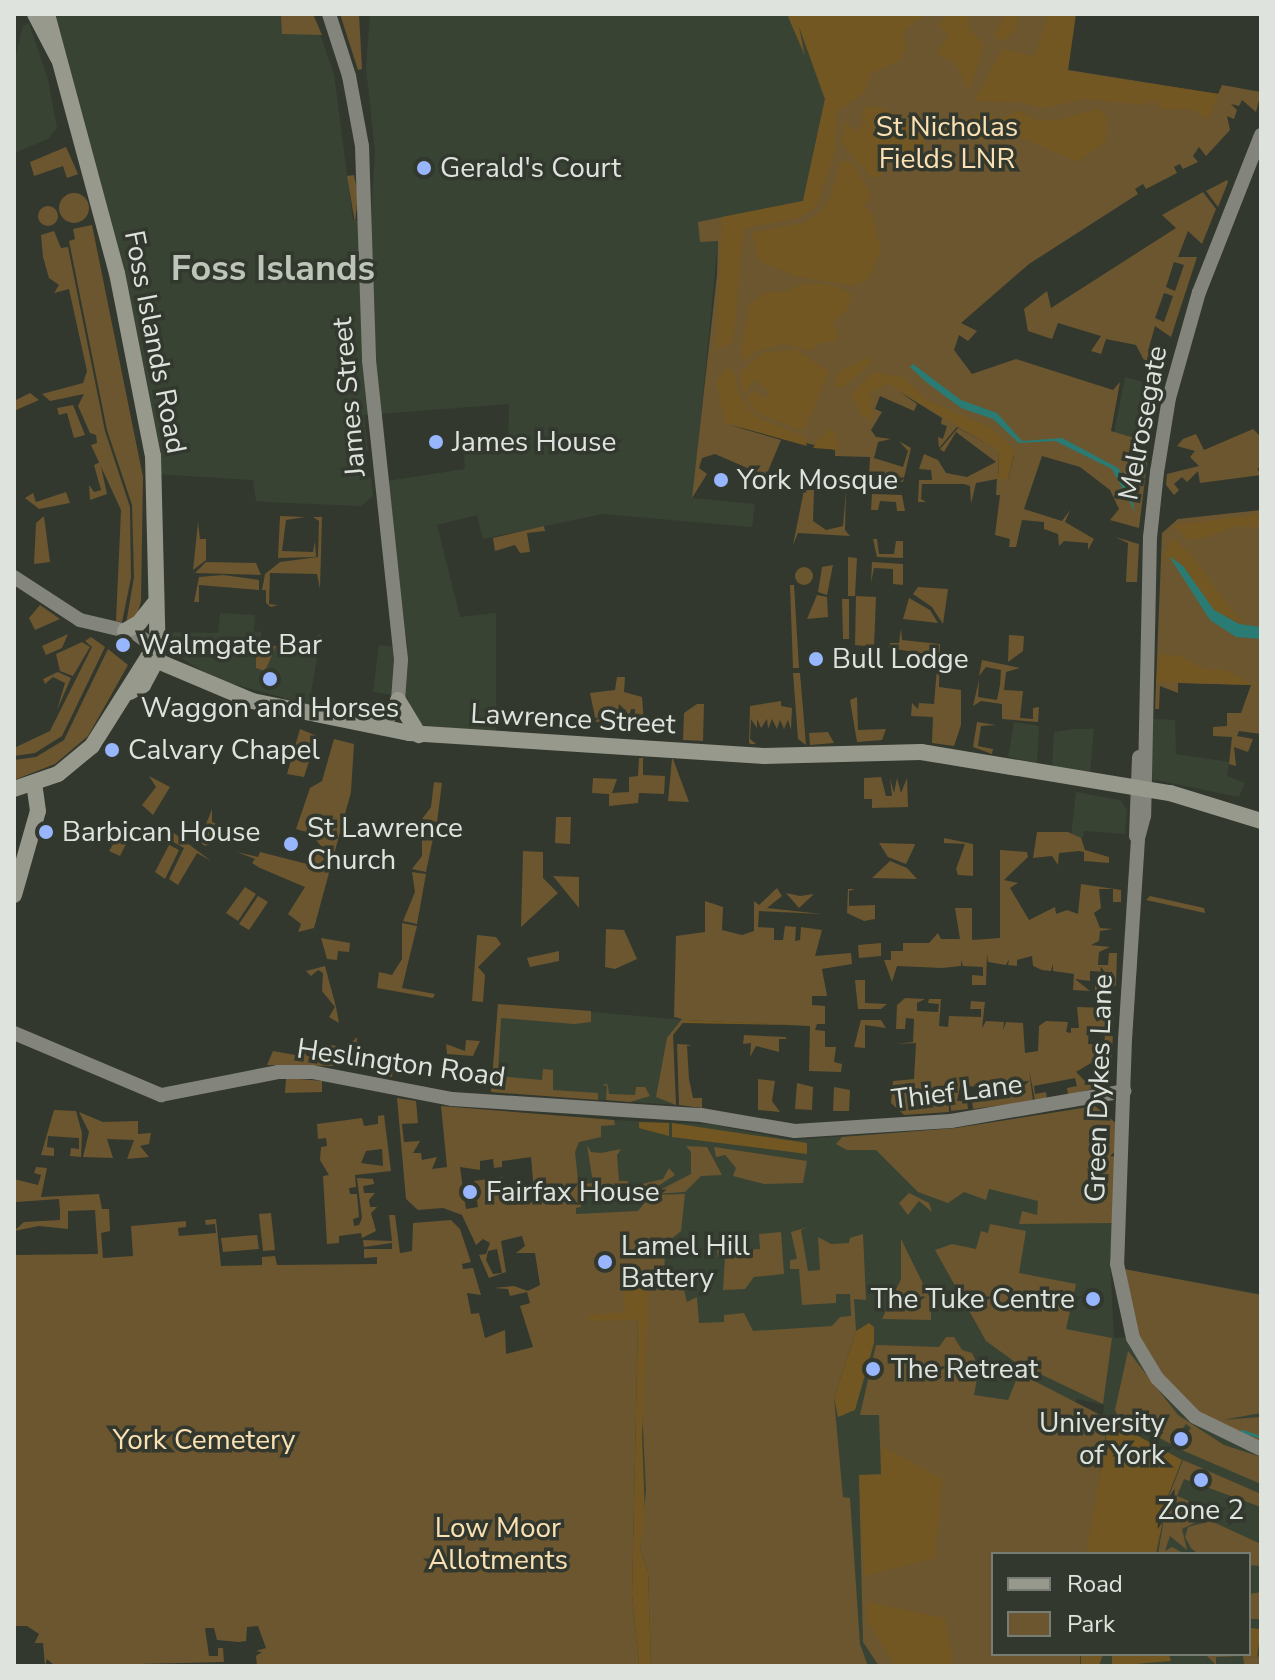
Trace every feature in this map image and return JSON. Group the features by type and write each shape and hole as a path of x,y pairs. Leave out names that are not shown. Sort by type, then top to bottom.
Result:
{"main road":[{"name":"Foss Islands Road","path":"35,14 58,58 105,220 147,423 158,500 154,652"},
{"name":"Foss Islands Road","path":"47,14 58,43 58,58"},
{"path":"125,631 154,604"},
{"path":"14,789 64,770 92,746 154,652"},
{"name":"Lawrence Street","path":"154,652 191,674 252,701 419,735 754,756 891,751 962,758 1185,801 1261,821"},
{"path":"398,700 419,735"},
{"path":"14,895 38,811 34,783"}],"street":[{"name":"James Street","path":"329,14 349,76 362,146 369,360 400,646 398,700 383,728"},
{"name":"Melrosegate","path":"1140,793 1150,524 1166,410 1199,292 1261,135"},
{"path":"14,577 80,620 144,637 154,652"},
{"name":"Green Dykes Lane","path":"1140,793 1117,1264 1133,1338 1157,1378 1209,1427 1261,1449"},
{"name":"Heslington Road","path":"14,1033 161,1095 278,1072 312,1072 452,1099 701,1115 795,1131"},
{"name":"Thief Lane","path":"795,1131 963,1120 1124,1091"}],"shaded area":[{"path":"47,14 313,14 334,74 353,221 371,220 375,151 366,68 370,14 795,14 825,99 803,201 718,241 693,498 755,504 752,527 602,514 483,539 477,515 437,525 460,617 496,613 496,733 414,724 407,697 373,692 379,645 408,649 387,481 465,469 464,450 508,444 509,404 364,415 368,449 360,459 360,471 371,478 373,496 361,506 256,501 253,480 155,474"},
{"path":"787,14 926,14 904,30 906,49 900,60 872,73 865,92 837,112 835,152 816,207 799,218 744,228 733,342 716,351 722,217 803,201 825,99 799,27 805,56"},
{"path":"947,14 969,14 969,28 984,45 969,92 955,63 936,53 946,40 947,32 938,26"},
{"path":"1005,14 1019,14 1014,32 1003,42 994,35"},
{"path":"1048,14 1076,14 1068,71 1219,94 1208,120 1194,110 1160,109 1153,100 1144,105 1087,99 1043,108 1017,102 974,101 1002,49 1035,56"},
{"path":"29,23 48,79 57,128 48,139 14,153 14,63 23,26"},
{"path":"863,107 882,108 921,128 925,144 921,155 897,154 878,177 871,177 841,142 845,121 854,131 862,126"},
{"path":"1098,108 1107,116 1106,142 1077,162 1023,138 972,139 960,131 964,121 985,112 999,120 1018,110 1037,120 1057,120"},
{"path":"840,161 853,162 872,197 864,206 872,213 881,250 869,278 854,286 795,276 758,261 752,232 803,223 821,211 831,196"},
{"path":"804,283 833,285 852,295 847,310 833,321 839,337 835,342 821,342 812,351 784,344 754,352 745,362 741,351 749,305 764,293 785,292"},
{"path":"797,350 829,372 805,429 800,430 757,413 746,398 755,391 768,399 770,391 754,380 744,395 739,373 764,352"},
{"path":"866,358 873,360 867,367 846,386 833,388 838,372"},
{"path":"727,367 734,371 739,394 754,416 804,436 807,446 725,423 716,382"},
{"path":"873,372 903,377 928,401 990,427 1015,450 1008,479 998,479 999,451 888,384 870,393 873,420 862,417 851,395"},
{"path":"1125,377 1143,382 1154,401 1148,442 1114,433"},
{"path":"832,428 841,450 813,448 818,439"},
{"path":"1261,514 1261,528 1237,526 1201,539 1187,539 1172,525"},
{"path":"1172,538 1192,555 1236,616 1250,627 1214,610 1168,557 1162,559"},
{"path":"220,613 255,615 254,631 261,632 261,643 285,648 321,634 309,705 216,679 171,652 163,632 218,633"},
{"path":"1160,654 1180,656 1204,669 1228,670 1252,685 1156,682"},
{"path":"1153,719 1175,720 1176,754 1229,762 1227,776 1245,783 1239,797 1151,779"},
{"path":"1014,722 1039,726 1037,763 1008,757"},
{"path":"1094,729 1090,772 1052,766 1054,732"},
{"path":"1076,792 1120,800 1127,810 1125,834 1084,831 1083,838 1071,837"},
{"path":"498,1004 685,1020 673,1035 676,1105 491,1092"},
{"path":"685,1020 798,1025 682,1023"},
{"name":"The Retreat","path":"1095,1106 1117,1150 1110,1156 1117,1157 1110,1260 1114,1338 1127,1337 1124,1269 1261,1294 1261,1666 1076,1666 1076,1656 1251,1656 1251,1552 1087,1552 1104,1405 1077,1399 994,1552 991,1552 991,1656 1050,1666 639,1666 562,1118 708,1124 793,1140 956,1128"},
{"path":"639,1122 669,1123 669,1136 639,1128"},
{"path":"672,1123 807,1143 807,1154 672,1137"},
{"path":"637,1267 649,1289 642,1436 645,1516 640,1549 648,1572 651,1666 639,1666 632,1595 638,1320 587,1321 588,1315 625,1312 624,1279 628,1269"},
{"path":"869,1323 874,1327 874,1343 855,1410 838,1417 834,1398 856,1331"},
{"path":"1109,1420 1182,1460 1168,1496 1156,1552 1086,1552"},
{"path":"882,1446 943,1479 935,1558 864,1576 859,1475 881,1475"},
{"path":"868,1602 945,1618 954,1666 895,1666 866,1620"},
{"path":"1251,1628 1261,1629 1257,1658 1250,1656"},
{"path":"1081,1656 1102,1656 1099,1666 1081,1666"},
{"path":"1112,1656 1170,1656 1171,1661 1112,1666"}],"green space":[{"path":"281,14 313,14 322,35 282,34"},
{"path":"340,14 359,14 362,69 358,70"},
{"name":"St Nicholas Fields LNR","path":"795,14 1062,14 1056,68 1218,94 1222,85 1261,92 1256,112 1242,100 1239,106 1231,104 1237,110 1234,119 1227,116 1230,130 1206,156 1199,147 1193,156 1198,162 1183,169 1180,164 1174,167 1177,173 1146,189 1143,184 1135,189 1138,194 1029,264 961,323 977,331 968,341 959,335 954,350 972,374 1016,359 1113,390 1120,382 1111,431 1141,440 1148,455 1139,528 1110,520 1119,509 1110,490 1080,467 1042,456 1024,509 1062,521 1070,510 1065,522 1094,539 1088,550 1088,543 1064,541 1059,546 1058,534 1044,529 1044,522 1022,520 1016,547 1009,547 1010,539 995,535 1000,495 996,495 997,479 976,483 971,504 970,486 964,484 922,484 921,499 926,502 918,502 919,480 932,480 931,470 919,469 924,454 938,460 946,473 967,477 996,462 956,432 944,452 940,449 958,428 996,449 957,427 939,448 938,437 943,439 947,426 941,424 942,418 900,392 917,404 914,411 880,396 875,409 882,412 871,430 876,437 891,439 878,442 874,458 903,467 908,451 899,441 911,448 903,482 861,480 869,477 870,457 835,456 835,450 730,425 781,440 766,476 715,454 702,458 699,468 707,474 692,498 717,275 718,241 700,242 698,222 803,201 825,99","holes":["999,451 1014,455 1008,479 998,478"]},
{"path":"66,147 78,174 67,178 63,166 34,176 30,162"},
{"path":"354,175 358,195 355,223 347,176"},
{"path":"1228,182 1218,207 1206,191"},
{"path":"1203,192 1216,209 1202,244 1188,231 1178,257 1197,257 1171,337 1155,326 1148,351 1167,350 1165,357 1148,368 1136,345 1106,339 1101,354 1091,351 1101,336 1058,323 1052,339 1028,331 1024,309 1047,291 1051,308 1176,228 1162,215","holes":["1174,262 1184,265 1175,291 1166,287","1164,293 1173,296 1164,322 1155,318"]},
{"path":"74,193 85,197 89,208 85,219 74,223 63,219 59,208 63,197"},
{"path":"48,206 55,209 58,216 55,223 48,226 41,223 38,216 41,209"},
{"path":"92,225 143,477 141,601 137,615 126,624 134,577 132,505 107,430 69,241 75,239 73,229"},
{"path":"54,231 61,248 68,247 105,431 130,507 131,578 122,622 116,621 121,510 91,445 97,443 96,435 90,433 78,406 84,394 50,401 42,394 83,383 87,371 69,289 54,293 59,285 49,278 43,257 41,235"},
{"path":"30,393 39,400 14,411 14,401"},
{"path":"73,405 85,435 74,438 67,413 59,415 57,408"},
{"path":"1253,429 1261,437 1261,469 1257,468 1261,475 1200,483 1198,471 1187,482 1182,477 1174,484 1179,490 1174,495 1166,485 1167,474 1199,466 1190,457 1195,451 1177,446 1183,439 1196,434 1204,450"},
{"path":"100,462 107,494 90,500 89,485 94,492 101,490 94,465"},
{"path":"804,490 814,490 813,521 826,530 843,526 846,491 845,530 850,536 798,533 793,545"},
{"path":"66,492 70,503 39,509 25,498 33,493 36,502"},
{"path":"872,494 902,495 905,511 897,511 896,502 880,501 878,510 871,510"},
{"path":"1261,510 1261,734 1239,731 1237,736 1253,739 1248,752 1234,747 1236,766 1229,764 1232,737 1213,736 1213,727 1227,726 1227,713 1241,713 1251,685 1178,683 1178,693 1160,686 1159,709 1155,709 1162,533 1178,519"},
{"path":"44,516 50,562 34,564 36,523"},
{"path":"280,516 305,517 286,520 282,551 313,552 315,541 316,557 278,558"},
{"path":"313,517 322,517 320,589 317,574 270,573 269,604 278,605 271,607 266,603 266,590 262,590 265,574 280,562 318,557 319,521"},
{"path":"198,522 200,539 206,539 206,560 193,570"},
{"path":"544,526 545,531 527,533 530,552 520,553 515,545 495,551 493,538"},
{"path":"1115,537 1139,544 1137,582 1126,582 1128,543"},
{"path":"873,539 877,539 879,554 894,554 896,541 903,541 903,558 877,557"},
{"path":"848,557 857,558 855,596 848,596"},
{"path":"206,562 256,563 261,575 195,573"},
{"path":"872,562 903,564 903,585 893,584 893,569 874,568 871,583"},
{"path":"833,565 827,595 818,592 822,567"},
{"path":"800,567 808,567 813,576 811,583 800,585 795,580 795,572"},
{"path":"223,575 259,580 259,590 199,585 199,602 194,602 199,577"},
{"path":"790,585 794,585 799,668 793,668"},
{"path":"918,587 948,589 943,624 932,607 913,594"},
{"path":"817,595 827,597 828,617 807,619"},
{"path":"856,596 876,597 874,647 855,645"},
{"path":"909,598 930,610 938,623 903,619"},
{"path":"842,599 849,599 849,639 843,639"},
{"path":"40,605 60,619 35,630 29,618"},
{"path":"901,628 902,640 940,644 939,687 961,690 961,725 954,746 932,743 933,717 911,716 912,703 918,709 919,703 934,704 938,656 889,648 890,643 899,643"},
{"path":"68,634 62,648 46,655 42,646"},
{"path":"1009,635 1024,636 1023,651 1008,662"},
{"path":"91,637 105,647 62,736 35,753 14,756 14,748 50,731 92,647 85,641"},
{"path":"82,642 90,647 73,676 60,671 56,654"},
{"path":"256,642 276,646 265,671 256,668"},
{"path":"108,649 128,665 88,736 55,764 14,780 14,760 36,757 64,740"},
{"path":"982,660 1020,668 1006,672 1004,690 1023,691 1020,718 1033,719 1033,708 1039,707 1038,722 1002,719 1002,704 981,701 973,706 979,680 978,697 997,700 1000,685 1001,670 986,667 979,676"},
{"path":"58,672 71,678 57,710 65,683 53,677 45,684 43,679"},
{"path":"793,673 800,673 806,745 798,739"},
{"path":"617,677 625,677 624,692 642,697 644,722 635,722 635,709 631,709 627,723 627,712 619,704 617,722 611,714 607,722 604,709 603,722 596,722 590,693 615,690"},
{"path":"857,697 858,730 886,729 882,740 857,742 850,700"},
{"path":"781,701 781,706 792,708 791,730 788,720 784,729 780,720 777,729 772,719 768,729 767,719 761,728 757,719 757,728 751,719 750,739 756,744 750,744 749,742 750,706"},
{"path":"697,704 704,704 703,741 683,740 684,713"},
{"path":"977,722 996,725 981,726 978,746 993,749 992,754 973,747"},
{"path":"300,729 317,736 304,777 287,774"},
{"path":"828,732 834,743 810,745 809,733"},
{"path":"334,739 354,744 351,792 314,928 298,932 301,924 288,914 305,887 260,868 252,863 255,859 237,852 258,857 260,852 311,865 321,846 310,833 296,829 310,788 322,781"},
{"path":"639,758 643,758 643,775 665,776 664,794 639,793 638,803 609,806 609,794 592,793 593,778 617,779 612,793 629,792 629,777 638,776"},
{"path":"673,759 689,802 668,801"},
{"path":"149,776 170,787 153,815 142,805 156,787"},
{"path":"881,777 886,796 892,796 890,778 894,793 897,778 901,793 907,778 908,807 872,808 872,799 864,799 864,778"},
{"path":"434,782 442,783 437,822 422,819 431,807"},
{"path":"212,809 212,822 238,831 205,846 199,842"},
{"path":"556,817 571,817 570,844 555,843"},
{"path":"422,821 436,824 426,872 412,869 422,856"},
{"path":"162,824 211,861 197,853 178,885 169,879 184,848 168,839"},
{"path":"121,831 130,836 120,856 109,851"},
{"path":"1037,832 1068,832 1081,838 1085,850 1109,857 1109,863 1084,861 1084,852 1079,851 1059,853 1058,865 1052,856 1033,858"},
{"path":"156,838 179,850 165,879 155,872 169,845"},
{"path":"944,838 973,844 973,876 958,875 956,869 965,844 944,843"},
{"path":"879,843 915,845 906,864 888,857"},
{"path":"1000,850 1027,852 1028,857 1004,880 1018,883 1010,888 1029,920 1055,907 1056,914 1067,910 1078,914 1081,884 1121,890 1121,902 1113,902 1113,889 1099,889 1101,908 1094,913 1100,928 1113,929 1100,931 1099,941 1091,945 1110,947 1099,952 1098,965 1108,965 1109,953 1117,953 1116,985 1108,992 1095,991 1095,982 1104,982 1105,972 1090,971 1090,981 1075,979 1090,991 1073,990 1074,974 1053,971 1053,964 1051,971 1042,970 1033,966 1032,956 1017,960 1017,966 1008,965 1009,959 1006,965 988,962 987,954 986,985 972,985 972,975 983,976 983,967 963,966 961,960 961,966 942,968 897,966 892,982 884,960 891,960 891,951 903,951 903,943 929,943 938,933 941,939 960,939 955,908 972,908 972,940 1000,938"},
{"path":"523,851 543,852 543,878 558,893 521,927"},
{"path":"890,861 907,868 917,879 872,878"},
{"path":"412,872 426,874 417,924 403,921 415,892"},
{"path":"553,876 579,877 579,908"},
{"path":"245,887 256,894 238,921 226,913"},
{"path":"777,888 782,896 767,908 822,914 759,911 758,927 774,928 774,940 783,940 785,926 796,927 795,941 800,940 801,927 822,930 815,956 851,953 852,964 822,969 827,996 812,996 812,1005 825,1006 825,1024 817,1024 815,1030 825,1031 825,1047 836,1047 834,1062 842,1064 841,1072 809,1071 810,1026 685,1020 673,1035 676,1105 656,1097 667,1038 682,1019 674,1017 676,936 705,932 705,901 723,907 722,930 742,935 754,931 754,901 759,905"},
{"path":"848,889 855,889 849,891 849,906 875,905 875,919 864,921 847,913"},
{"path":"786,893 800,896 814,894 799,908"},
{"path":"258,896 268,902 249,930 239,924"},
{"path":"1150,896 1204,908 1205,913 1146,900"},
{"path":"402,923 417,926 402,988 435,994 433,998 377,988 379,972 392,975 402,959"},
{"path":"606,929 624,930 637,959 615,969 605,967"},
{"path":"477,935 496,937 501,944 478,967 485,975 483,1002 472,1001"},
{"path":"321,938 350,943 349,952 338,951 337,960 327,959"},
{"path":"881,943 881,956 859,958 858,945"},
{"path":"559,951 559,961 530,967 527,958"},
{"path":"325,966 339,1023 329,1017 335,1007 322,991 323,973 318,970 311,976 306,971"},
{"path":"855,980 865,980 865,1003 887,1004 881,1009 858,1009"},
{"path":"905,998 925,999 917,1003 917,1011 938,1012 939,1004 928,1003 929,999 941,999 939,1026 948,1027 949,1016 981,1017 981,1009 970,1009 971,1001 985,1002 982,1028 986,1021 1004,1022 1003,1030 1006,1022 1023,1023 1025,1053 1038,1051 1039,1026 1046,1021 1068,1022 1066,1032 1071,1033 1071,1028 1079,1028 1077,1007 1107,1008 1114,1016 1113,1031 1089,1029 1088,1044 1104,1045 1105,1034 1113,1035 1111,1064 1091,1063 1076,1072 1087,1083 1096,1071 1092,1067 1111,1068 1110,1077 1103,1086 1068,1095 1067,1088 1077,1086 1075,1078 1034,1086 1035,1094 1046,1092 1047,1099 1035,1101 1029,1069 1033,1101 973,1109 972,1100 1025,1093 1018,1079 992,1087 960,1086 957,1101 967,1101 968,1109 951,1111 948,1079 949,1112 904,1115 891,1103 893,1081 914,1079 916,1043 895,1044 913,1042 914,1019 906,1018 905,1029 896,1029 897,1005"},
{"path":"498,1004 591,1011 591,1022 574,1024 501,1018 498,1076 542,1080 543,1069 553,1070 553,1090 598,1093 598,1100 491,1092"},
{"path":"861,1020 881,1020 886,1028 865,1025 865,1048 854,1047"},
{"path":"744,1035 787,1039 779,1039 779,1052 756,1046 750,1057 751,1043 743,1044"},
{"path":"357,1037 356,1060 393,1068 392,1077 356,1067 350,1044"},
{"path":"466,1040 480,1041 473,1056 447,1054 446,1044 465,1051"},
{"path":"677,1044 692,1045 687,1046 689,1079 693,1098 702,1098 702,1108 679,1105"},
{"path":"331,1045 336,1046 337,1066 267,1065 273,1051 301,1056 303,1050 307,1056 329,1058"},
{"path":"286,1079 322,1081 322,1092 285,1093"},
{"path":"758,1079 775,1081 772,1101 780,1112 758,1110"},
{"path":"797,1083 813,1087 812,1110 795,1109"},
{"path":"607,1084 609,1094 635,1095 636,1087 645,1087 650,1096 630,1102 606,1100 607,1086 602,1085"},
{"path":"834,1087 850,1090 849,1111 833,1111"},
{"path":"397,1098 416,1101 418,1123 402,1124 404,1142 420,1141 413,1153 421,1153 422,1160 437,1157 432,1169 447,1167 441,1106 614,1120 615,1125 601,1126 601,1137 579,1142 575,1152 581,1207 576,1208 576,1214 638,1211 651,1195 685,1194 681,1231 665,1244 664,1286 683,1286 687,1302 697,1297 699,1323 724,1322 724,1315 744,1313 753,1331 832,1326 840,1317 851,1316 850,1294 836,1294 836,1303 802,1305 799,1269 790,1269 790,1260 797,1259 791,1232 808,1227 801,1230 808,1271 820,1270 818,1237 831,1244 849,1243 850,1238 863,1234 866,1300 854,1299 856,1331 834,1398 843,1497 850,1498 860,1644 868,1666 651,1666 648,1572 640,1549 646,1491 638,1320 632,1595 639,1666 257,1666 256,1656 262,1652 256,1651 266,1648 258,1626 247,1627 246,1641 239,1642 217,1640 214,1628 205,1628 209,1656 218,1656 218,1648 223,1648 224,1662 55,1666 47,1659 45,1666 43,1643 35,1643 31,1651 39,1634 27,1626 14,1626 14,1255 98,1254 95,1210 68,1211 68,1229 39,1226 14,1231 24,1222 60,1220 60,1211 59,1199 16,1202 14,1179 38,1185 41,1175 34,1173 36,1167 47,1168 41,1197 99,1194 102,1209 109,1209 110,1231 101,1233 103,1258 133,1256 131,1226 186,1221 186,1227 178,1228 179,1236 216,1233 215,1224 206,1225 205,1220 216,1219 221,1266 262,1265 262,1257 275,1256 277,1265 377,1264 377,1257 364,1258 364,1249 392,1249 392,1243 364,1247 363,1240 392,1241 389,1215 395,1215 400,1253 412,1251 413,1223 451,1220 460,1229 471,1262 462,1264 463,1269 473,1268 481,1295 467,1293 471,1314 479,1313 485,1338 505,1330 506,1354 533,1347 520,1306 530,1303 527,1292 510,1296 508,1289 493,1288 514,1286 528,1291 540,1285 535,1253 516,1253 525,1246 522,1236 501,1241 506,1272 489,1278 479,1255 486,1254 490,1243 483,1239 476,1245 462,1215 443,1208 418,1210 406,1199","holes":["531,1157 535,1202 507,1205 503,1177 474,1181 478,1207 466,1209 460,1167 480,1170 480,1161 493,1159 494,1168 502,1167 502,1161","497,1249 502,1273 493,1274 486,1260 488,1251"]},
{"path":"1095,1106 1117,1124 1117,1150 1110,1156 1117,1157 1113,1223 1019,1224 1022,1211 1037,1215 1038,1201 989,1189 986,1200 964,1192 948,1203 918,1192 876,1150 847,1150 836,1144 842,1137 956,1128"},
{"path":"54,1110 76,1111 82,1133 81,1157 70,1156 71,1148 79,1149 79,1138 48,1136 47,1147 54,1148 54,1156 41,1155"},
{"path":"79,1112 103,1122 138,1121 138,1134 151,1133 149,1144 140,1146 149,1157 127,1159 134,1140 107,1139 113,1158 83,1157 89,1132"},
{"path":"384,1115 391,1171 355,1175 356,1187 349,1188 350,1194 357,1194 359,1217 353,1219 354,1226 359,1225 362,1218 357,1178 373,1179 374,1184 363,1186 364,1193 375,1193 369,1200 370,1207 377,1207 371,1213 376,1231 362,1238 361,1233 339,1236 339,1243 327,1244 323,1176 329,1175 320,1160 321,1147 327,1146 326,1138 318,1139 317,1124 362,1118 364,1126 378,1124 378,1116","holes":["382,1149 383,1166 361,1163 366,1151"]},
{"path":"587,1145 591,1152 621,1149 617,1155 619,1181 628,1181 628,1188 604,1184 585,1190 584,1184 593,1183"},
{"path":"686,1146 707,1147 722,1175 701,1176 685,1192 652,1194 691,1174 691,1152"},
{"path":"714,1147 807,1161 803,1183 764,1184 733,1176 736,1168 725,1155 716,1157"},
{"path":"669,1168 675,1175 630,1204 638,1185 663,1179"},
{"path":"909,1193 929,1203 932,1212 919,1201 908,1215 899,1203"},
{"path":"271,1213 275,1250 263,1251 259,1214"},
{"path":"990,1224 1026,1231 1019,1273 1076,1284 1066,1329 1112,1338 1103,1404 1015,1362 986,1341 935,1250 952,1244 976,1249 981,1231 988,1233"},
{"path":"781,1232 784,1274 754,1277 745,1289 723,1290 725,1257 718,1257 717,1250 760,1249 759,1234"},
{"path":"257,1235 259,1249 223,1252 221,1238"},
{"path":"901,1239 931,1300 931,1320 882,1319 901,1279"},
{"path":"1124,1269 1261,1295 1261,1413 1222,1420 1261,1417 1261,1443 1197,1411 1162,1376 1134,1328"},
{"path":"946,1337 954,1337 962,1350 972,1353 979,1368 974,1395 1008,1400 1019,1373 1108,1419 1088,1552 991,1552 991,1656 1080,1656 1080,1666 879,1666 863,1642 859,1475 881,1474 879,1415 860,1415 876,1345 939,1347"},
{"path":"1128,1351 1178,1415 1224,1445 1261,1457 1261,1484 1177,1448 1191,1428 1186,1424 1171,1444 1118,1416 1115,1410"},
{"path":"1183,1460 1261,1494 1261,1507 1184,1479 1177,1496 1189,1501 1190,1510 1175,1505 1171,1520 1175,1522 1178,1511 1204,1518 1182,1529 1187,1550 1170,1536 1165,1551 1172,1547 1181,1552 1158,1552 1167,1501"},
{"path":"1211,1521 1261,1544 1261,1566 1251,1565 1251,1552 1196,1552 1185,1537 1188,1527"},
{"path":"1261,1592 1261,1619 1251,1619 1251,1594"},
{"path":"1261,1652 1261,1664 1244,1664 1243,1656 1257,1658"},
{"path":"1207,1656 1243,1656 1216,1657 1216,1665"}],"water":[{"path":"913,364 961,400 997,413 1022,441 1062,438 1118,468 1128,482 1135,512 1112,469 1055,441 1019,443 993,419 961,408 926,382 910,367"},
{"path":"1169,556 1183,566 1214,610 1239,624 1261,627 1261,639 1236,637 1210,620"}],"waterway":[{"path":"1242,1431 1261,1437"}],"place":[{"name":"Gerald's Court","path":"424,168"},
{"name":"James House","path":"436,442"},
{"name":"York Mosque","path":"721,480"},
{"name":"Walmgate Bar","path":"123,645"},
{"name":"Bull Lodge","path":"816,659"},
{"name":"Waggon and Horses","path":"270,679"},
{"name":"Calvary Chapel","path":"112,750"},
{"name":"Barbican House","path":"46,832"},
{"name":"St Lawrence Church","path":"291,844"},
{"name":"Fairfax House","path":"470,1192"},
{"name":"Lamel Hill Battery","path":"605,1262"},
{"name":"The Tuke Centre","path":"1093,1299"},
{"name":"The Retreat","path":"873,1369"},
{"name":"University of York","path":"1181,1439"},
{"name":"Zone 2","path":"1201,1480"}],"district":[{"name":"Foss Islands","path":"273,269"}],"park label":[{"name":"York Cemetery","path":"204,1440"},
{"name":"Low Moor Allotments","path":"498,1544"}]}
